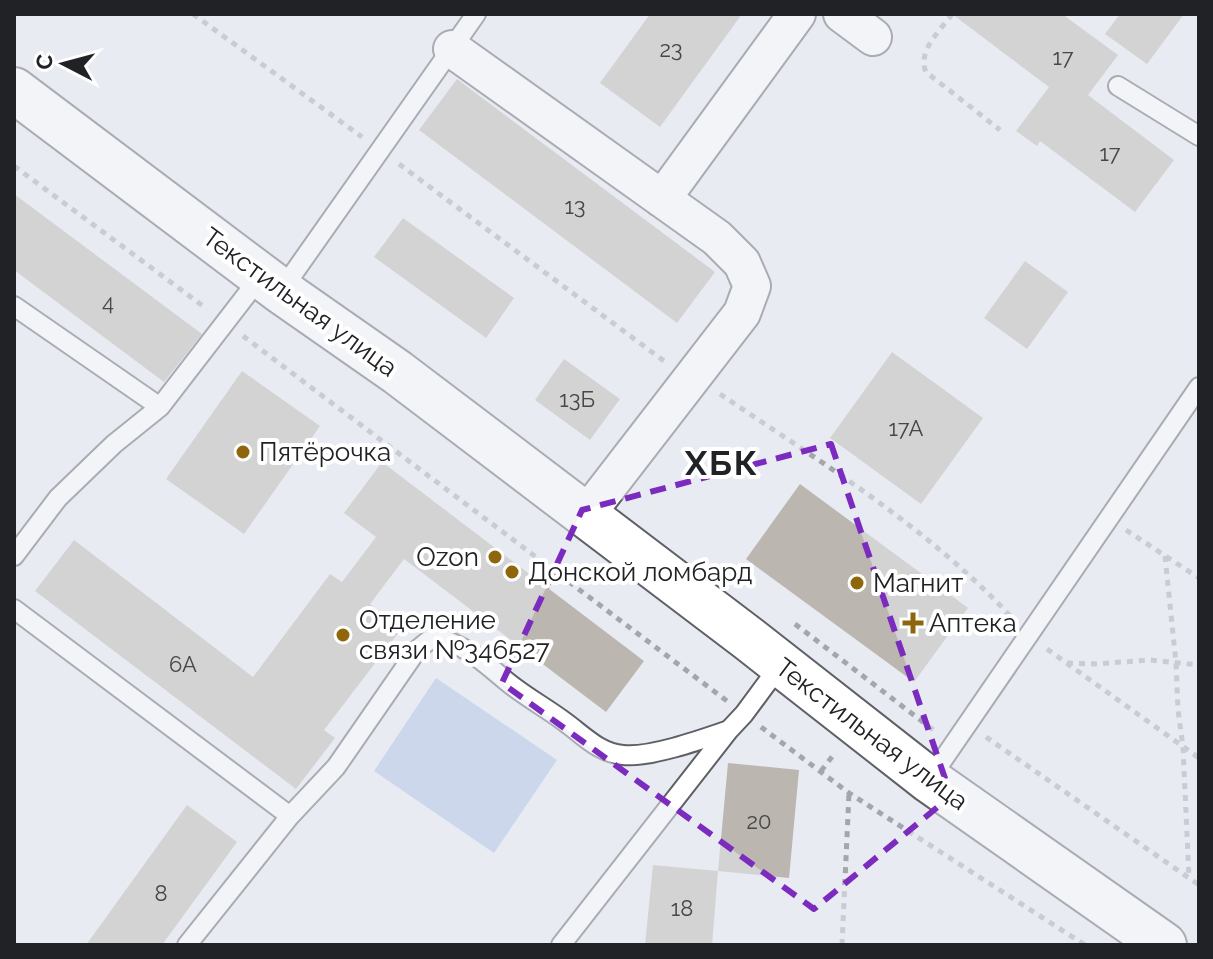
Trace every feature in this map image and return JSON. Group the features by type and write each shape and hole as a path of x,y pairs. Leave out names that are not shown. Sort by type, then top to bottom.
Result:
{"main road":[{"name":"Текстильная улица","path":"14,90 271,283 397,372 929,780 1164,945"}],"street":[{"path":"662,199 797,14"},
{"path":"842,14 873,37"},
{"path":"452,49 717,238 742,263 752,286 742,313 586,515"}],"lane":[{"path":"14,556 58,498 114,444 160,407 224,321 271,283 476,14"},
{"path":"1118,86 1199,136"},
{"path":"14,306 160,407"},
{"path":"929,780 1199,387"},
{"path":"14,609 290,816"},
{"path":"187,945 290,816 336,767 417,650 433,637 451,640 595,746 623,755 693,743 729,730"},
{"path":"561,945 781,664"}],"path":[{"path":"952,14 923,55 922,64 926,72 1000,130"},
{"path":"14,166 849,793 1085,945"},
{"path":"1108,519 1199,578"},
{"path":"1165,556 1183,747 1189,878"},
{"path":"1066,663 1150,660 1199,665"},
{"path":"967,724 1199,885"},
{"path":"842,945 849,793"}],"highlighted area":[{"path":"831,444 951,796 814,909 502,683 582,510"}],"shaded area":[{"path":"436,678 557,760 494,853 374,771"}],"building":[{"path":"650,14 742,14 660,127 600,83"},
{"path":"952,14 1062,14 1118,55 1088,95 1174,160 1135,212 1040,141 1037,146 1016,131 1049,87"},
{"path":"1120,14 1184,14 1147,64 1105,34"},
{"path":"457,79 715,272 677,323 419,130"},
{"path":"14,194 202,334 164,382 14,270"},
{"path":"403,218 514,298 486,338 374,257"},
{"path":"1025,261 1068,292 1027,349 984,318"},
{"path":"892,352 983,418 921,504 830,438"},
{"path":"564,359 620,399 590,440 535,400"},
{"name":"Пятёрочка","path":"242,371 320,426 244,534 166,479"},
{"path":"382,462 644,661 606,712 404,559 370,604 402,628 324,730 335,738 296,789 35,591 74,540 253,677 330,574 342,582 376,537 344,513"},
{"name":"Магнит","path":"800,484 968,608 914,682 746,559"},
{"path":"728,763 799,770 789,878 718,871"},
{"path":"187,805 237,842 162,945 86,945"},
{"path":"653,865 718,871 712,945 645,945"}],"place":[{"name":"Пятёрочка","path":"243,452"},
{"name":"Ozon","path":"495,557"},
{"name":"Донской ломбард","path":"512,572"},
{"name":"Магнит","path":"857,583"},
{"name":"Аптека","path":"913,623"},
{"name":"Отделение связи №346527","path":"343,635"}],"district":[{"name":"ХБК","path":"722,463"}]}
